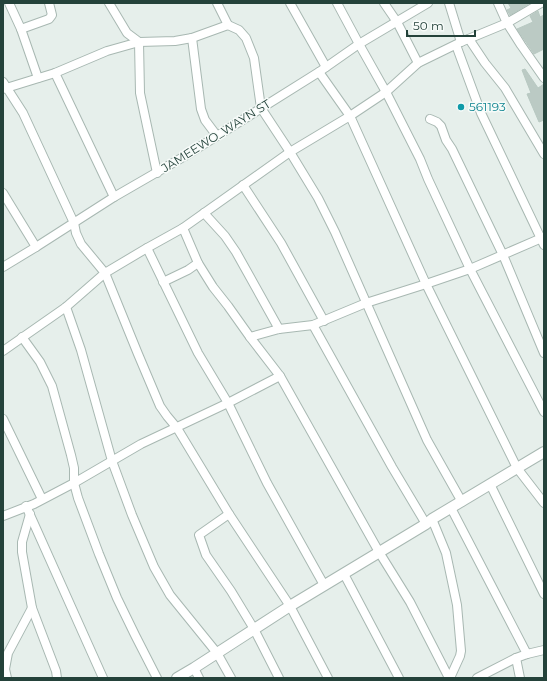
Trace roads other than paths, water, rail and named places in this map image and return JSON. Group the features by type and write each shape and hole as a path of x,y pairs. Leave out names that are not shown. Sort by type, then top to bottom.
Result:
{"street":[{"path":"9,3 21,29 38,78"},
{"path":"21,29 49,19 52,15 49,3"},
{"path":"109,3 127,33 139,42"},
{"path":"217,3 228,24 239,30 246,38 254,58 261,108 318,198 335,232 431,448 442,464 462,502"},
{"path":"290,3 326,67"},
{"path":"337,3 386,92 420,159 470,269 544,412"},
{"path":"384,3 397,22 418,63"},
{"name":"JAMEEWO_WAYN ST","path":"3,266 36,247 114,197 157,173 217,136 319,72 359,44 428,3"},
{"path":"250,337 279,329 313,325 366,303 470,269 543,240 481,113 462,42 449,3"},
{"path":"498,3 507,22 521,45 544,78"},
{"path":"3,351 66,307 105,274 183,228 290,152 350,116 386,92 418,63 507,22 541,3"},
{"path":"228,24 192,38 175,41 139,42 107,51 38,78 4,86 23,113 74,223 76,233 81,244 105,274 160,406 177,428 229,514 290,606 328,678"},
{"path":"192,38 201,109 205,120 217,136"},
{"path":"139,42 140,93 157,173"},
{"path":"462,42 485,63 505,88 544,154"},
{"path":"55,72 114,197"},
{"path":"319,72 350,116 426,284 517,468 544,503"},
{"path":"430,119 437,122 441,126 446,140 452,149 503,255 544,353"},
{"path":"243,185 281,242 324,321"},
{"path":"3,193 36,247"},
{"path":"204,213 225,236 236,252 279,329"},
{"path":"183,228 198,263 213,287 280,376 379,552 410,602 449,678"},
{"path":"147,248 198,353 228,403 267,483 324,586"},
{"path":"164,282 188,270 198,263"},
{"path":"66,307 81,350 112,461 132,515 154,567 170,595 217,653 231,678"},
{"path":"313,325 392,467 429,521 446,553 457,605 461,651 449,678"},
{"path":"22,337 40,362 52,386 74,468 74,483 78,498 117,598 157,678"},
{"path":"3,515 28,510 42,499 74,483 142,444 228,403 280,376"},
{"path":"3,419 42,499"},
{"path":"177,678 290,606 544,452"},
{"path":"490,484 544,594"},
{"path":"451,508 528,654"},
{"path":"28,510 22,542 22,552 32,608 56,671 57,678"},
{"path":"28,510 103,678"},
{"path":"229,514 199,535 206,555 231,591 254,629 279,678"},
{"path":"344,574 399,678"},
{"path":"7,678 5,669 8,653 32,608"},
{"path":"477,678 516,658 544,650"},
{"path":"516,658 520,678"},
{"path":"194,668 199,678"}],"place":[{"name":"561193","path":"461,107"}]}
